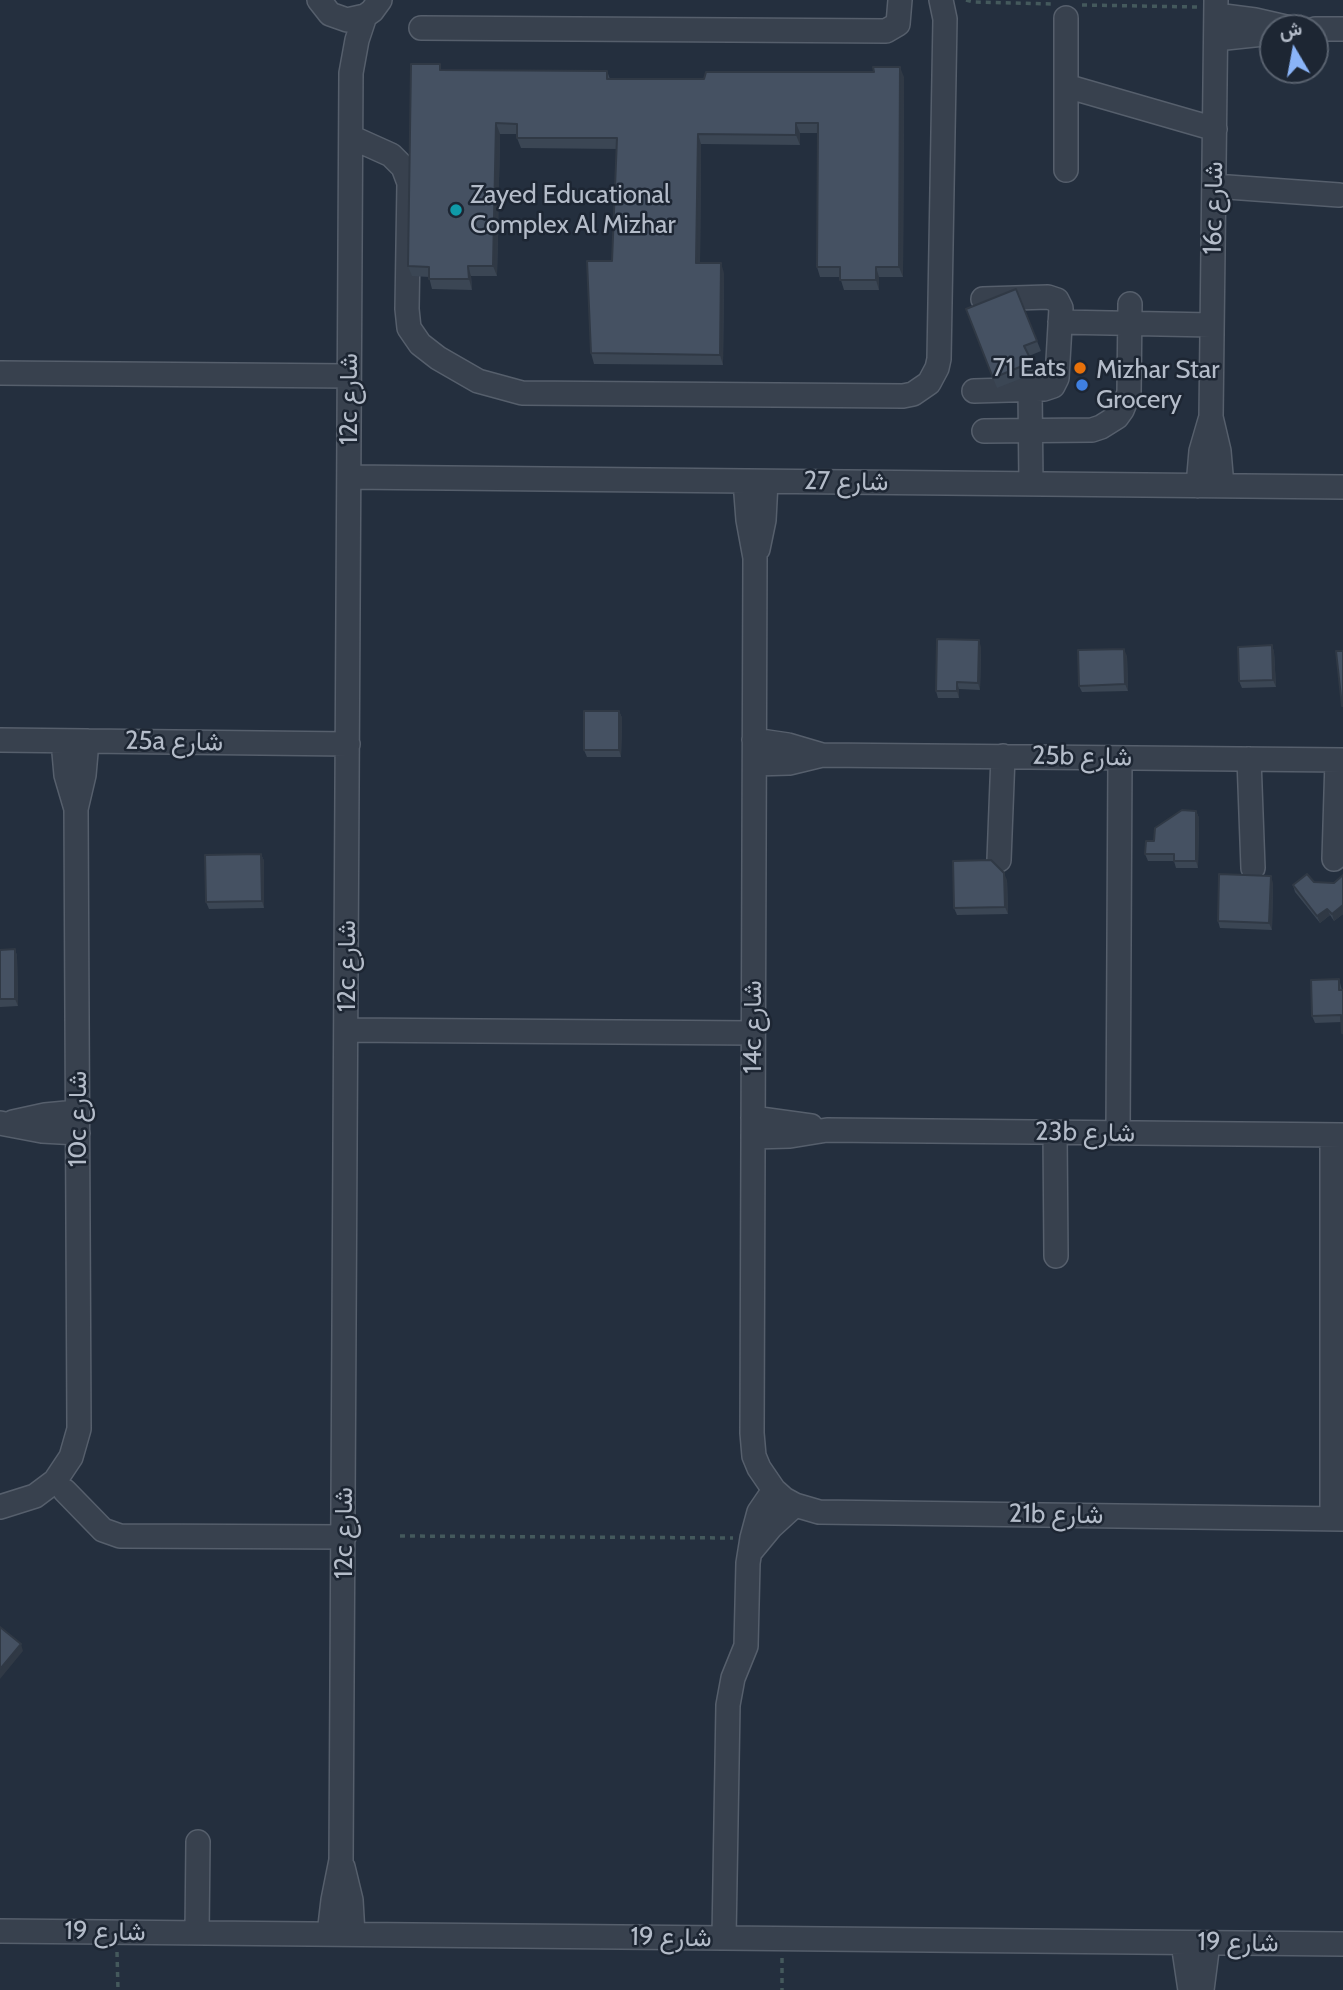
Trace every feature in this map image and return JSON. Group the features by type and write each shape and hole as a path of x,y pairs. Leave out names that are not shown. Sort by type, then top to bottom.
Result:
{"street":[{"path":"421,29 886,32 898,24 900,0"},
{"path":"351,137 391,155 407,175 409,328 420,344 438,358 478,381 522,393 913,394 929,383 939,359 945,19 941,0"},
{"path":"320,5 347,20 377,5"},
{"name":"12c شارع","path":"320,5 341,38 351,72"},
{"name":"12c شارع","path":"329,1934 341,1860 351,72 357,40 377,5"},
{"path":"1216,8 1259,21"},
{"name":"16c شارع","path":"1210,486 1201,450 1211,416 1216,8"},
{"path":"1066,170 1068,9"},
{"path":"1216,39 1259,34"},
{"path":"1066,86 1215,129"},
{"path":"1214,186 1339,195"},
{"path":"974,391 1030,390 1049,388 1056,383 1061,308 1053,298 983,299"},
{"path":"984,431 1092,430 1117,417 1129,393 1130,314"},
{"path":"1060,323 1130,314 1212,325"},
{"path":"0,373 349,376"},
{"path":"1030,390 1031,484"},
{"name":"شارع 27","path":"349,477 1343,487"},
{"name":"14c شارع","path":"755,481 764,520 755,558 752,1445 759,1468 774,1490"},
{"name":"25a شارع","path":"0,740 348,744"},
{"name":"25b شارع","path":"754,740 822,755"},
{"name":"10c شارع","path":"63,741 66,775 76,809"},
{"name":"10c شارع","path":"60,1486 80,1463 82,1452 79,1429 76,809 84,775 87,741"},
{"name":"25b شارع","path":"755,764 789,763 822,755 1340,760"},
{"path":"999,860 1003,756"},
{"path":"1118,1133 1120,758"},
{"path":"1248,759 1253,867"},
{"path":"1334,859 1340,760"},
{"path":"346,1030 753,1033"},
{"path":"3,1123 42,1131 78,1123"},
{"name":"23b شارع","path":"753,1128 790,1136 827,1130 1337,1135"},
{"path":"1055,1132 1056,1256"},
{"path":"1337,1135 1337,1519"},
{"path":"0,1507 10,1510 33,1509 54,1500 60,1486 103,1530 120,1536 344,1537"},
{"path":"724,1938 728,1705 733,1678 746,1646 748,1563 751,1545 760,1512 774,1490"},
{"name":"21b شارع","path":"774,1490 796,1505 819,1511 1337,1519"},
{"path":"751,1545 796,1505"},
{"path":"197,1933 198,1842"},
{"name":"12c شارع","path":"341,1860 351,1900 353,1934"},
{"name":"شارع 19","path":"0,1931 1343,1944"},
{"path":"1183,1943 1190,1990"},
{"path":"1202,1990 1208,1943"}],"path":[{"path":"966,0 1068,9 1216,8"},
{"path":"400,1536 751,1545"},
{"path":"117,1932 118,1990"},
{"path":"782,1939 782,1990"}],"building":[{"name":"Zayed Educational Complex Al Mizhar","path":"411,64 440,64 440,70 607,71 607,79 704,79 706,72 874,72 873,67 900,67 899,267 876,267 876,280 840,280 840,267 817,267 818,123 796,123 796,135 698,134 696,263 721,263 720,355 591,353 587,261 612,261 617,138 517,138 517,124 496,123 493,266 468,266 469,279 429,279 429,267 408,266"},
{"path":"1016,289 1037,341 1024,346 1032,362 993,378 966,309"},
{"path":"937,639 979,640 978,683 957,682 957,691 936,691"},
{"path":"1272,645 1273,680 1239,681 1238,647"},
{"path":"1124,649 1125,684 1079,686 1078,650"},
{"path":"1336,651 1343,651 1343,706 1342,706"},
{"path":"584,711 619,711 619,750 584,750"},
{"path":"1182,810 1196,811 1196,861 1174,861 1174,854 1145,854 1146,841 1154,841 1155,828"},
{"path":"261,854 262,901 206,902 205,855"},
{"path":"991,860 1004,873 1005,907 954,908 953,861"},
{"path":"1219,874 1271,876 1269,923 1218,921"},
{"path":"1307,874 1314,882 1334,883 1343,875 1343,905 1332,914 1327,909 1317,916 1293,885"},
{"path":"15,949 15,999 0,999 0,950"},
{"path":"1339,979 1339,990 1343,990 1343,1033 1341,1015 1312,1016 1311,980"},
{"path":"0,1627 21,1644 0,1669"}],"place":[{"name":"Zayed Educational Complex Al Mizhar","path":"456,210"},
{"name":"71 Eats","path":"1080,368"},
{"name":"Mizhar Star Grocery","path":"1082,385"}]}
